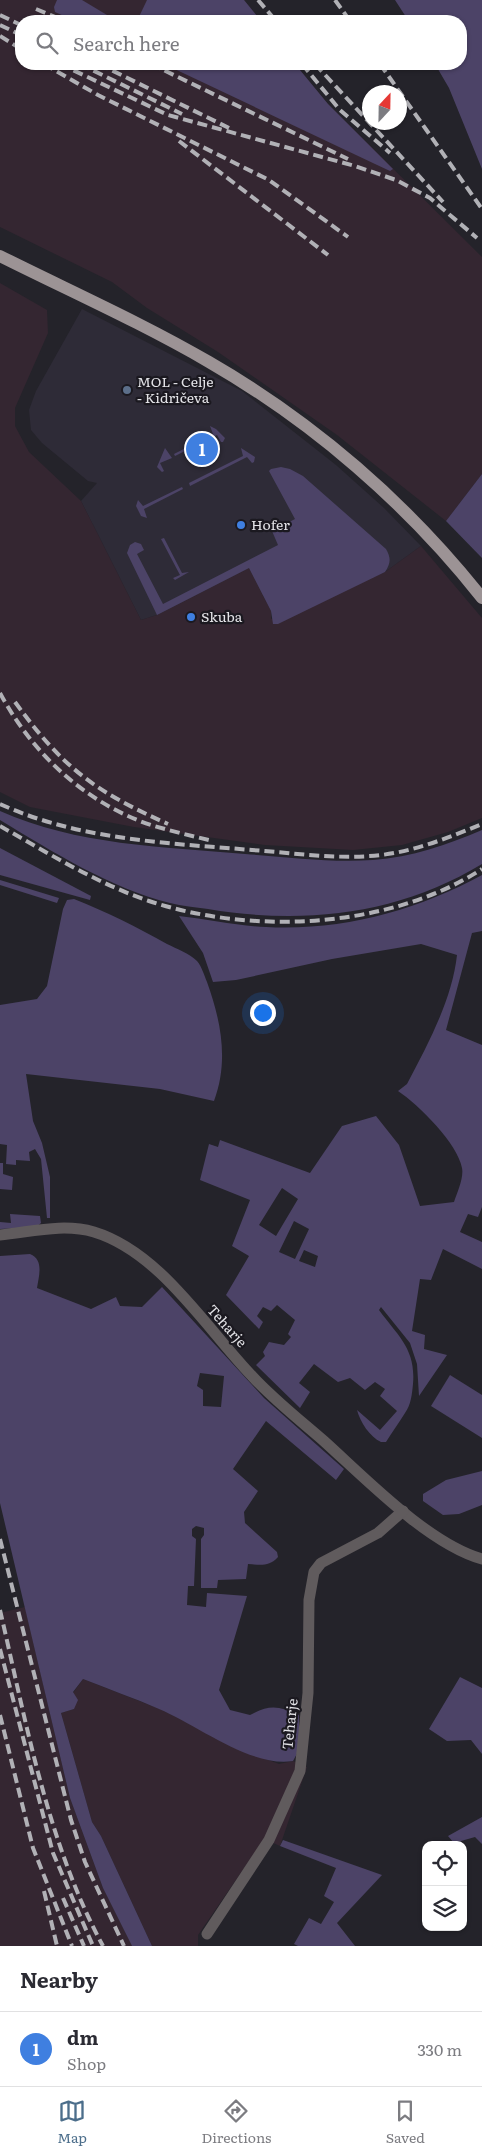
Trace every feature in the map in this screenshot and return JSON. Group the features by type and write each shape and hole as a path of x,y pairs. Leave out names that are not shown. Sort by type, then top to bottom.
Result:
{"main road":[{"path":"0,256 210,362 280,407 346,458 394,501 438,547 482,598"}],"street":[{"name":"Teharje","path":"0,1235 59,1228 93,1232 127,1246 166,1280 252,1377 403,1511 445,1544 464,1554 482,1559"},
{"name":"Teharje","path":"207,1934 269,1840 300,1771 308,1693 309,1600 314,1572 321,1563 378,1533 403,1511"}],"shaded area":[{"path":"0,0 244,0 256,15 15,15 15,70 300,70 328,104 482,257 482,474 446,521 337,435 218,352 147,308 112,282 0,227"},
{"path":"57,0 82,0 107,15 62,15 55,12 54,7"},
{"path":"147,0 244,0 256,15 140,15"},
{"path":"395,0 482,0 482,169 449,88 438,70 467,70 467,15 405,15"},
{"path":"177,70 300,70 328,104 393,169 390,171"},
{"path":"0,283 47,310 48,333 15,408 15,426 29,452 81,501 141,620 157,615 249,568 271,611 271,619 385,572 421,546 482,618 482,818 448,832 402,845 353,850 265,845 134,827 30,807 0,792"},
{"path":"82,309 242,391 336,465 384,508 421,546 385,572 157,615 141,620 81,501 97,483 88,481 42,443 31,430 29,410 36,391"},
{"path":"210,426 225,438 223,442 221,442 217,435 175,456 174,454 213,434"},
{"path":"165,448 172,458 160,463 164,471 162,472 157,467"},
{"path":"241,448 255,457 254,462 252,463 247,457 190,486 189,483 243,456"},
{"path":"281,467 290,469 303,476 386,549 390,560 385,572 278,624 273,624 271,611 249,568 157,615 127,553 130,545 135,542 141,544 144,550 137,554 163,604 278,545 272,531 295,519 269,471"},
{"path":"482,474 482,558 446,521"},
{"path":"182,487 183,489 144,509 147,518 141,516 136,506 138,500 143,506"},
{"path":"164,538 182,573 189,572 175,580 173,578 180,575 161,539"},
{"path":"0,811 59,831 120,843 325,860 357,861 402,856 456,841 482,830 482,864 450,881 417,895 383,905 349,912 314,915 244,914 175,904 104,879 0,820"},
{"path":"0,848 91,896 90,900 0,875"},
{"path":"482,875 482,931 472,933 446,1030 482,1045 482,1207 478,1217 468,1214 460,1232 482,1242 482,1269 443,1249 431,1280 420,1279 412,1331 425,1335 424,1349 447,1355 419,1396 417,1364 410,1343 381,1307 379,1310 409,1352 413,1372 409,1406 386,1442 381,1442 366,1429 357,1410 380,1430 397,1411 380,1396 385,1389 375,1382 365,1390 350,1378 338,1382 314,1364 299,1383 310,1392 300,1408 256,1365 265,1356 263,1352 269,1342 284,1345 291,1337 288,1334 295,1320 277,1305 271,1311 263,1307 257,1316 263,1322 259,1329 226,1295 249,1256 232,1246 250,1200 200,1180 209,1144 218,1147 220,1140 310,1173 342,1126 376,1116 399,1145 420,1206 454,1202 462,1176 459,1158 446,1137 426,1115 398,1091 407,1084 445,1005 457,955 421,944 332,959 236,980 213,982 203,953 179,916 255,926 323,926 378,916 431,899","holes":["282,1188 298,1199 276,1236 259,1225","294,1221 309,1229 295,1259 279,1252","304,1250 318,1256 315,1267 299,1261"]},
{"path":"0,880 59,898 57,903 0,885"},
{"path":"74,899 187,953 197,961 202,968 216,1011 221,1041 221,1071 214,1101 160,1089 26,1074 33,1121 42,1143 50,1177 50,1218 47,1218 41,1159 35,1149 29,1152 30,1161 16,1160 16,1165 6,1164 7,1145 0,1144 0,1005 37,999 47,986 63,909 67,900"},
{"path":"0,1163 3,1163 3,1174 13,1177 12,1190 0,1189"},
{"path":"10,1214 40,1216 41,1223 36,1227 0,1229 0,1222 11,1223"},
{"path":"30,1254 37,1260 40,1268 37,1288 91,1309 116,1297 120,1306 142,1307 162,1287 264,1398 344,1469 336,1480 266,1421 233,1469 258,1491 244,1512 245,1523 277,1552 278,1557 268,1564 248,1564 246,1579 218,1580 217,1588 201,1588 201,1539 204,1535 204,1528 196,1526 192,1529 192,1536 196,1539 194,1586 188,1586 187,1605 206,1607 207,1593 247,1596 219,1690 230,1710 250,1715 263,1709 280,1708 299,1715 299,1750 293,1761 260,1758 243,1752 159,1709 83,1679 73,1692 78,1700 74,1709 61,1713 92,1822 101,1836 152,1946 132,1946 103,1888 70,1798 0,1503 0,1256","holes":["200,1373 224,1376 221,1407 203,1406 203,1390 197,1386"]},
{"path":"450,1375 482,1395 482,1438 431,1406"},
{"path":"482,1471 482,1505 459,1514 443,1515 423,1501 423,1494 446,1480"},
{"path":"25,1607 70,1798 103,1888 132,1946 0,1946 0,1613"},
{"path":"460,1677 482,1688 482,1754 471,1740 447,1741 429,1729"},
{"path":"83,1679 160,1709 245,1751 279,1764 293,1761 307,1767 280,1846 264,1839 198,1935 198,1946 152,1946 101,1836 92,1822 61,1713 74,1709 73,1693"},
{"path":"482,1817 482,1844 475,1837 461,1841 452,1841 448,1836"},
{"path":"283,1840 382,1875 337,1923 355,1946 298,1946 294,1944 309,1918 321,1924 334,1902 324,1896 336,1868 280,1846"}],"railway":[{"path":"258,0 271,15"},
{"path":"335,0 346,15"},
{"path":"36,9 50,15"},
{"path":"0,15 15,22"},
{"path":"0,25 15,32"},
{"path":"0,36 15,45"},
{"path":"54,70 98,95 269,180 348,237"},
{"path":"73,70 168,115 355,166 396,180 430,198 477,238"},
{"path":"92,70 182,114"},
{"path":"111,70 229,128"},
{"path":"163,70 348,159"},
{"path":"307,70 340,110 390,153"},
{"path":"321,70 443,202"},
{"path":"384,70 482,209"},
{"path":"179,141 328,255"},
{"path":"0,693 13,715 44,755 63,773 104,804 151,825 213,841"},
{"path":"15,702 49,744 82,775 120,800 168,824"},
{"path":"0,804 30,816 61,825 92,833 124,838 333,856 365,856 394,853 420,847 482,824"},
{"path":"0,826 73,867 129,894 189,912 231,919 275,922 319,920 363,914 405,904 445,889 482,869"},
{"path":"0,1539 71,1820 85,1862 124,1946"},
{"path":"0,1610 30,1739 53,1825 67,1867 103,1946"},
{"path":"0,1649 53,1853 93,1946"},
{"path":"0,1715 33,1848 72,1946"},
{"path":"44,1891 57,1946"},
{"path":"63,1898 84,1946"}],"place":[{"name":"MOL - Celje - Kidričeva","path":"127,390"},
{"name":"dm","path":"202,449"},
{"name":"Hofer","path":"241,525"},
{"name":"Skuba","path":"191,617"}]}
